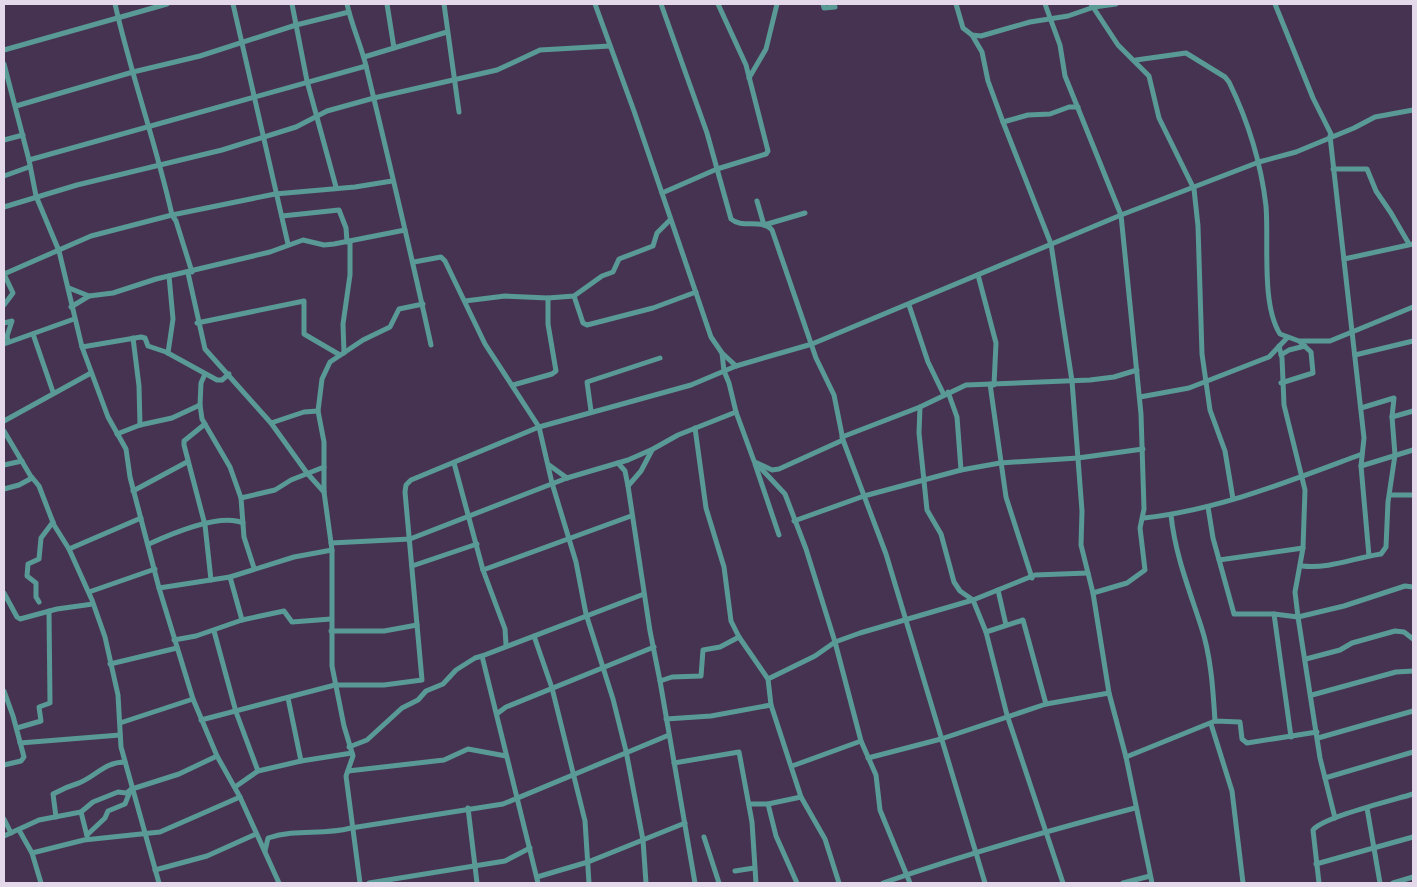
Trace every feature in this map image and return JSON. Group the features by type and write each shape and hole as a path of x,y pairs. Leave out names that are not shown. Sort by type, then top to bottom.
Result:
{"street":[{"path":"115,4 132,72 161,164 172,215 176,221 190,272 197,323 205,349 271,423 307,473 324,492"},
{"path":"4,50 167,4"},
{"path":"233,4 275,194 288,244"},
{"path":"292,4 307,82 336,187"},
{"path":"348,4 356,39 364,57 392,180 414,262 431,345"},
{"path":"387,4 394,48"},
{"path":"444,4 453,80 459,112"},
{"path":"595,4 711,337 722,354 734,367"},
{"path":"661,4 707,132 731,219 738,223 764,224 805,213"},
{"path":"662,194 717,169 768,151 750,78 718,4"},
{"path":"750,78 766,49 777,4"},
{"path":"824,4 824,8 835,7"},
{"path":"956,4 963,28 972,34 981,36 1049,18 1068,16 1093,6 1116,4"},
{"path":"1045,4 1060,45 1065,76 1121,215 1140,397 1144,518 1140,528 1145,570 1127,584 1093,593"},
{"path":"1275,4 1313,98 1331,136 1333,169 1364,438 1361,466 1369,556"},
{"path":"1093,6 1118,45 1136,60 1149,76 1159,118 1194,189 1198,226 1200,343 1210,410 1228,461 1234,499"},
{"path":"16,106 132,72 242,43 296,25 349,12"},
{"path":"364,57 447,32"},
{"path":"972,34 982,52 988,81 1051,244 1072,381 1082,511 1081,545 1093,593 1109,693 1126,757 1152,883"},
{"path":"4,207 36,196 264,138 296,127 327,111 374,98 505,68 540,50 610,46"},
{"path":"1136,60 1186,53 1225,77 1246,123 1259,162 1266,210 1269,292 1274,321 1280,334 1281,383 1284,405 1302,476 1305,497 1302,566 1295,592 1325,778 1335,818"},
{"path":"4,64 16,106 36,196 59,251 82,347 108,417 126,449 133,491 149,544 159,588 193,699 201,720 240,797 279,883"},
{"path":"29,160 366,66"},
{"path":"1003,122 1028,115 1050,114 1069,107 1078,107"},
{"path":"201,720 335,685 384,685 422,680 406,485 411,480 539,427 591,411 691,385 734,367 812,344 1121,215 1194,189 1259,162 1296,152 1382,115 1413,110"},
{"path":"4,140 23,135"},
{"path":"4,176 29,167"},
{"path":"1333,169 1367,169 1376,191 1411,244 1344,259"},
{"path":"4,305 13,292 4,274 99,234 172,215 275,194 336,187 355,187 392,180"},
{"path":"757,201 764,224 772,230 816,358 834,395 842,438 886,554 985,883"},
{"path":"282,216 340,210 346,228 350,275 343,324 342,354"},
{"path":"465,301 504,296 548,298 574,296 602,276 613,272 619,259 653,246 657,232 670,220"},
{"path":"71,307 89,296 112,293 169,276 270,252 288,244 304,240 324,245 405,230"},
{"path":"414,262 441,257 465,301 485,344 539,427 586,614 626,751 643,840 646,883"},
{"path":"978,275 996,343 992,384 1000,463 1006,497 1032,578"},
{"path":"168,353 174,319 169,276"},
{"path":"69,288 89,296"},
{"path":"574,296 583,323 587,326 654,308 696,292"},
{"path":"513,385 552,374 556,371 548,324 548,298"},
{"path":"197,323 304,301 306,336 342,354"},
{"path":"360,883 346,776 352,753 335,685 331,631 332,550 324,492 324,442 318,411 325,372 330,362 363,340 390,327 399,309 423,304"},
{"path":"909,305 928,362 957,417 960,470"},
{"path":"1299,342 1320,342 1353,332 1358,328 1413,307"},
{"path":"4,323 12,321 6,343 74,320"},
{"path":"33,334 54,392"},
{"path":"1280,334 1299,342 1311,352 1313,373 1281,383"},
{"path":"82,347 132,338 144,338 148,346 168,353 220,380 229,374"},
{"path":"132,338 139,386 140,425"},
{"path":"1140,397 1189,388 1205,380 1269,357 1287,338"},
{"path":"1355,355 1413,341"},
{"path":"1311,352 1320,342"},
{"path":"1280,344 1288,351"},
{"path":"1281,355 1305,346"},
{"path":"722,354 724,371 736,412 776,520 778,535"},
{"path":"591,411 587,382 660,358"},
{"path":"729,383 734,367"},
{"path":"754,461 772,470 779,469 842,438 920,407 966,385 1072,381 1114,377 1137,370"},
{"path":"4,421 91,373"},
{"path":"206,374 201,383 200,405 205,424 230,467 241,498 246,544 254,568"},
{"path":"1302,566 1319,568 1381,554 1386,547 1395,455 1392,417 1394,398 1361,408"},
{"path":"117,434 140,425 172,418 200,405"},
{"path":"920,407 918,425 922,478 927,510 941,534 954,582 960,591 973,600 986,632 1007,715 1063,883"},
{"path":"271,423 304,412 318,411"},
{"path":"1392,417 1413,411"},
{"path":"331,543 410,539 552,483 628,460 695,428 736,412"},
{"path":"205,424 184,443 187,462 205,525 212,580"},
{"path":"695,428 708,516 724,567 729,615 739,637 768,679 771,705 801,797 825,840 839,883"},
{"path":"4,432 44,494 53,522 69,549 89,592 118,696 120,735 125,762 159,883"},
{"path":"794,521 922,478 960,470 1000,463 1078,458 1143,448"},
{"path":"628,486 641,470 652,450"},
{"path":"1361,466 1413,450"},
{"path":"1144,518 1171,515 1208,507 1362,454"},
{"path":"625,472 628,460"},
{"path":"4,465 22,461"},
{"path":"754,461 769,478 781,487 806,549 835,642 861,741 876,775 882,818 910,883"},
{"path":"133,491 187,462"},
{"path":"454,463 483,570 504,629 506,645"},
{"path":"618,463 625,472 628,486 644,594 695,883"},
{"path":"549,466 567,478"},
{"path":"241,498 275,490 307,473 324,467"},
{"path":"4,489 19,485 32,478"},
{"path":"1390,495 1413,495"},
{"path":"1208,507 1219,560 1233,612 1298,617 1344,606 1405,586 1413,587"},
{"path":"1171,515 1173,537 1186,585 1202,626 1213,722 1232,791 1243,883"},
{"path":"483,570 631,516"},
{"path":"69,549 141,518"},
{"path":"149,544 190,528 235,519 243,523"},
{"path":"39,602 36,598 36,583 27,576 28,564 39,559 41,538 53,522"},
{"path":"412,566 477,544"},
{"path":"1219,560 1303,548"},
{"path":"159,588 230,577 254,568 302,555 332,550"},
{"path":"89,592 155,569"},
{"path":"768,679 815,656 835,642 973,600 1032,578 1035,575 1088,573"},
{"path":"230,577 242,620"},
{"path":"998,590 1006,625"},
{"path":"4,594 17,617 20,618 93,604"},
{"path":"349,747 367,740 402,708 418,700 426,692 443,684 456,670 482,656 586,614 644,594"},
{"path":"17,728 41,721 39,707 50,703 49,611"},
{"path":"174,640 214,631 242,620 284,611 292,622 331,619"},
{"path":"1274,614 1291,737"},
{"path":"986,632 1023,620 1046,704"},
{"path":"331,631 384,630 417,625"},
{"path":"214,631 236,712 258,771"},
{"path":"1306,659 1340,650 1352,643 1395,631 1404,632 1413,639"},
{"path":"534,636 552,688 574,774 586,832 589,883"},
{"path":"660,681 672,677 701,676 703,650 720,647 739,637"},
{"path":"498,713 506,706 654,647"},
{"path":"110,664 177,648"},
{"path":"482,656 498,713 506,756 538,880 685,824"},
{"path":"1312,696 1396,672 1413,671"},
{"path":"4,691 17,728 24,760 4,765"},
{"path":"868,758 941,739 1007,715 1046,704 1109,693"},
{"path":"288,698 300,761"},
{"path":"120,723 193,699"},
{"path":"666,719 711,716 771,705"},
{"path":"1126,757 1213,722 1240,722 1242,739 1247,743 1318,735 1413,711"},
{"path":"939,732 949,736"},
{"path":"20,743 120,735"},
{"path":"265,851 268,838 287,832 326,833 403,821 468,808 498,805 669,735"},
{"path":"792,766 861,741"},
{"path":"348,771 444,760 468,749 506,756"},
{"path":"674,763 740,752 749,804 756,883"},
{"path":"1325,778 1413,752"},
{"path":"234,786 258,771 300,761 352,753"},
{"path":"4,836 31,823 81,812 83,808 98,799 118,792 126,793 132,789 179,774 218,756"},
{"path":"56,817 53,794 70,784 79,783 106,766 125,762"},
{"path":"87,838 105,818 108,811 125,804 132,789"},
{"path":"1319,883 1313,830 1318,824 1413,794"},
{"path":"32,854 87,838 144,834 171,828 240,797"},
{"path":"749,804 768,804 801,797"},
{"path":"768,804 776,836 797,883"},
{"path":"468,808 477,883"},
{"path":"883,883 1046,831 1135,808"},
{"path":"1367,808 1380,883"},
{"path":"81,812 87,838"},
{"path":"4,820 11,833"},
{"path":"18,830 32,854 41,883"},
{"path":"155,870 207,856 256,834"},
{"path":"704,837 719,883"},
{"path":"1316,864 1413,837"},
{"path":"369,883 505,861 530,848"},
{"path":"735,871 754,868"},
{"path":"1123,883 1150,876"},
{"path":"1393,883 1413,877"}]}
